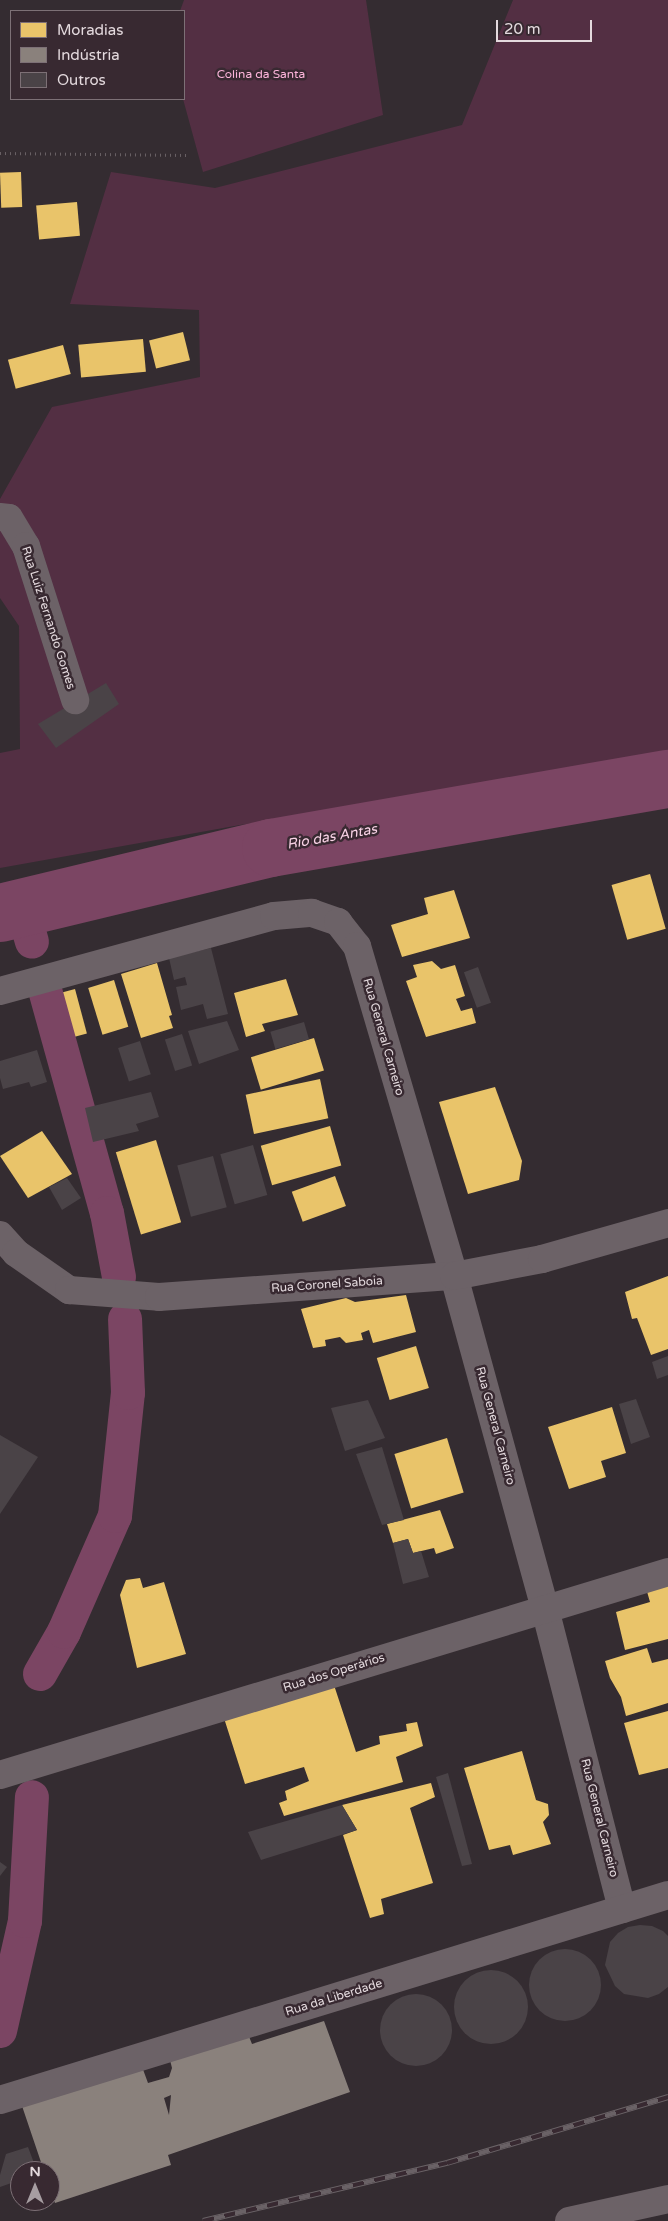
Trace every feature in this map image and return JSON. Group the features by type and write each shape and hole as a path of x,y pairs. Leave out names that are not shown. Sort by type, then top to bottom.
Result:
{"street":[{"name":"Rua Luiz Fernando Gomes","path":"0,516 9,518 26,546 76,700"},
{"name":"Rua General Carneiro","path":"0,991 274,916 312,913 338,922 356,946 454,1276 545,1609 622,1910"},
{"name":"Rua Coronel Saboia","path":"0,1235 16,1253 69,1290 159,1297 454,1276 542,1259 668,1223"},
{"name":"Rua dos Operários","path":"0,1775 668,1572"},
{"name":"Rua da Liberdade","path":"0,2100 668,1895"},
{"path":"569,2221 668,2199"}],"path":[{"path":"0,153 188,155"}],"green space":[{"name":"Colina da Santa","path":"184,0 366,0 383,115 203,172 183,100 185,100 185,10 180,10"},
{"path":"513,0 668,0 668,755 240,825 0,868 0,753 20,749 19,626 0,598 0,499 52,407 200,377 199,310 70,304 111,172 215,188 462,125"}],"building: Moradias":[{"path":"21,172 22,207 1,208 0,173"},
{"path":"77,202 80,236 39,239 36,206"},
{"path":"183,332 190,360 156,369 149,340"},
{"path":"143,339 146,372 81,378 78,345"},
{"path":"63,345 71,374 16,389 8,360"},
{"path":"650,874 666,929 627,940 612,885"},
{"path":"454,890 470,938 402,957 391,925 428,914 424,898"},
{"path":"432,961 441,969 455,965 465,996 456,999 461,1011 472,1008 476,1023 426,1037 406,981 417,977 413,965"},
{"path":"157,963 172,1015 169,1016 173,1028 141,1038 121,974"},
{"path":"286,979 298,1015 262,1024 265,1031 246,1037 234,993"},
{"path":"114,980 128,1027 103,1035 88,988"},
{"path":"75,989 87,1033 61,1040 49,996"},
{"path":"314,1038 324,1071 261,1090 251,1057"},
{"path":"320,1079 328,1118 254,1134 246,1095"},
{"path":"495,1087 522,1161 519,1180 468,1194 439,1102"},
{"path":"330,1126 341,1165 272,1185 261,1146"},
{"path":"42,1131 72,1174 28,1198 0,1156"},
{"path":"156,1140 181,1222 141,1235 116,1152"},
{"path":"335,1176 346,1206 303,1222 292,1192"},
{"path":"668,1276 668,1349 651,1355 637,1318 632,1319 625,1292"},
{"path":"406,1295 416,1332 373,1343 369,1330 361,1333 363,1340 346,1343 340,1337 325,1340 326,1346 313,1348 301,1309 346,1298 355,1302"},
{"path":"416,1346 429,1388 390,1400 377,1358"},
{"path":"612,1407 626,1453 601,1461 606,1477 569,1489 548,1427"},
{"path":"447,1438 464,1493 411,1509 394,1454"},
{"path":"440,1510 454,1548 436,1554 434,1548 413,1553 408,1539 393,1543 387,1524"},
{"path":"140,1578 143,1588 164,1582 186,1654 137,1668 120,1595 126,1580"},
{"path":"668,1580 668,1639 625,1650 616,1612 650,1602 646,1588"},
{"path":"647,1648 652,1663 668,1659 668,1703 626,1716 621,1697 610,1678 605,1661"},
{"path":"333,1682 356,1752 380,1744 379,1736 407,1731 406,1724 417,1722 423,1746 396,1757 403,1782 284,1816 279,1803 287,1800 285,1791 309,1781 304,1767 245,1784 223,1715"},
{"path":"668,1711 668,1768 639,1775 624,1723"},
{"path":"522,1751 536,1800 548,1804 549,1815 543,1822 551,1844 513,1855 510,1845 489,1850 464,1768"},
{"path":"431,1783 435,1797 410,1808 433,1883 381,1899 384,1914 370,1918 343,1835 357,1830 342,1805"}],"building: Indústria":[{"path":"324,2021 350,2092 168,2155 171,2165 60,2201 60,2161 41,2161 21,2103 141,2064 148,2083 169,2077 172,2068 170,2060 248,2034 252,2044","holes":["171,2095 169,2115 164,2098"]}],"building: Outros":[{"path":"106,683 119,704 56,748 38,724"},
{"path":"211,948 228,1014 207,1019 203,1004 181,1010 176,987 187,985 185,977 174,980 169,958"},
{"path":"478,967 491,1003 477,1008 464,972"},
{"path":"227,1021 239,1050 199,1064 188,1031"},
{"path":"304,1022 309,1039 275,1049 270,1032"},
{"path":"182,1034 192,1065 175,1071 165,1040"},
{"path":"140,1041 151,1074 129,1081 118,1048"},
{"path":"37,1050 47,1082 31,1087 29,1082 3,1089 0,1078 0,1061"},
{"path":"151,1092 159,1117 136,1124 139,1131 93,1142 85,1108"},
{"path":"253,1145 267,1195 235,1204 220,1154"},
{"path":"213,1156 227,1207 191,1217 177,1166"},
{"path":"67,1178 81,1198 62,1210 49,1187"},
{"path":"668,1356 668,1375 657,1379 652,1362"},
{"path":"636,1399 650,1437 631,1444 619,1404"},
{"path":"368,1400 385,1438 345,1451 331,1408"},
{"path":"0,1435 38,1457 0,1514"},
{"path":"382,1447 404,1520 382,1525 356,1454"},
{"path":"408,1539 413,1553 421,1551 429,1577 403,1584 393,1543"},
{"path":"448,1773 472,1864 462,1866 436,1777"},
{"path":"342,1805 357,1830 261,1860 248,1832"},
{"path":"0,1862 7,1867 0,1876"},
{"path":"652,1926 663,1931 668,1936 668,1987 659,1994 648,1998 624,1994 615,1986 605,1965 610,1942 618,1933 628,1927"},
{"path":"558,1949 572,1949 591,1959 601,1978 601,1992 591,2011 572,2021 558,2021 539,2011 529,1992 529,1978 539,1959"},
{"path":"491,1970 505,1973 517,1981 525,1993 528,2007 525,2021 517,2033 505,2041 491,2044 477,2041 465,2033 457,2021 454,2007 457,1993 465,1981 477,1973"},
{"path":"416,1994 436,2000 446,2010 452,2030 446,2050 436,2060 416,2066 396,2060 386,2050 380,2030 386,2010 396,2000"},
{"path":"28,2147 33,2161 10,2161 10,2184 0,2187 0,2175 6,2154"}],"waterway":[{"name":"Rio das Antas","path":"0,913 271,848 668,779"},
{"path":"22,907 32,942"},
{"path":"45,990 107,1213 119,1277"},
{"path":"40,1674 64,1632 115,1516 128,1393 125,1319"},
{"path":"0,2031 25,1921 32,1797"}],"railway":[{"path":"203,2221 447,2163 668,2097"}]}
